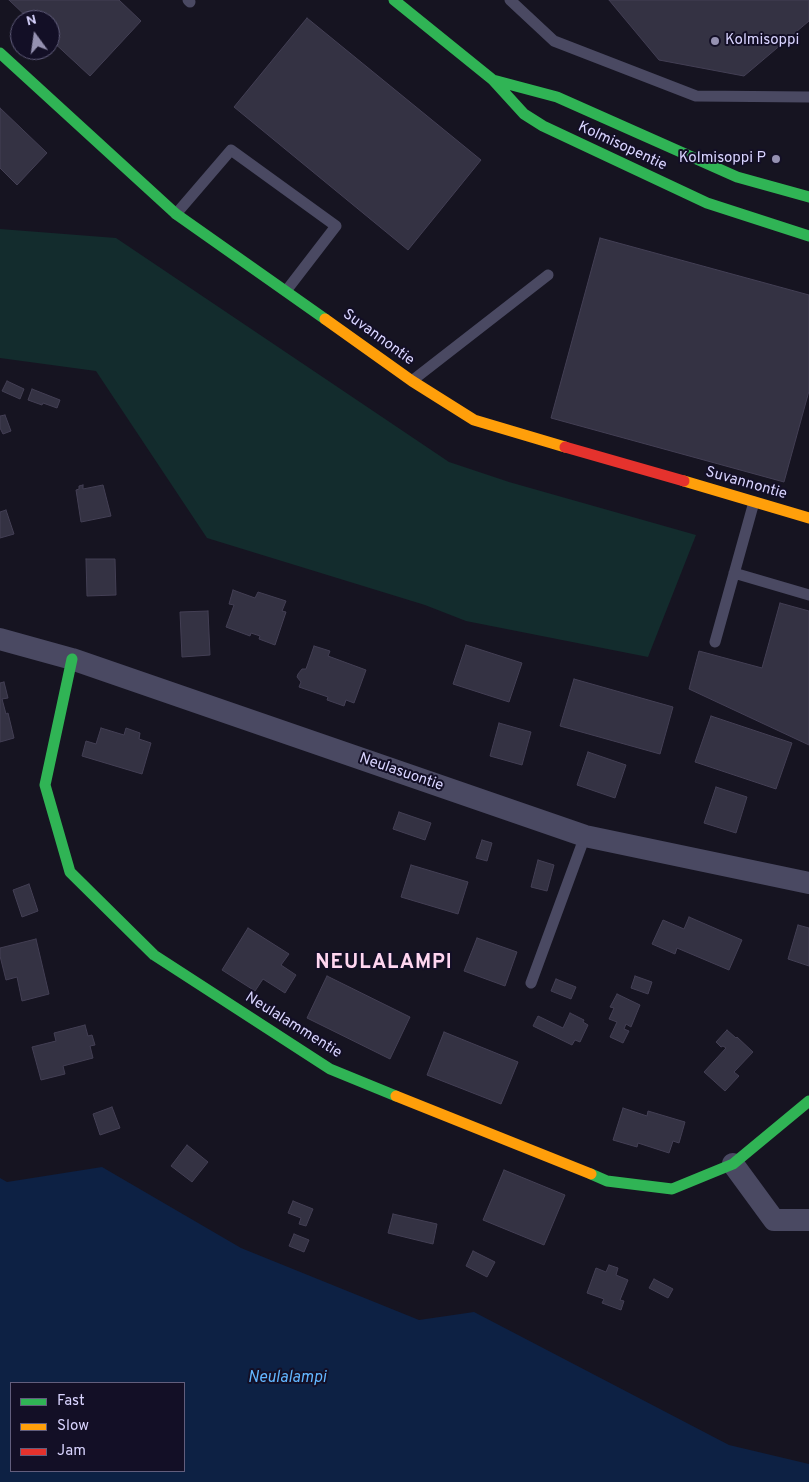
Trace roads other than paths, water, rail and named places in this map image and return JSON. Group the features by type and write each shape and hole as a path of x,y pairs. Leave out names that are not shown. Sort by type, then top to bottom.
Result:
{"street":[{"name":"Kolmisopentie","path":"394,0 493,80 524,114 543,126 707,204 809,236"},
{"name":"Suvannontie","path":"0,53 176,214 412,381 474,420 809,518"},
{"name":"Kolmisopentie","path":"493,80 557,97 737,176 809,197"},
{"name":"Neulasuontie","path":"0,639 72,659 585,836 809,883"},
{"name":"Neulalammentie","path":"72,659 45,785 70,872 154,955 330,1069 607,1182 672,1189 733,1164 809,1101"},
{"path":"733,1164 774,1220 809,1220"}],"lane":[{"path":"510,0 554,41 696,96 809,97"},
{"path":"176,214 231,150 336,226 286,291"},
{"path":"412,381 548,275"},
{"path":"715,642 754,502"},
{"path":"734,574 809,595"},
{"path":"531,983 585,836"}],"water":[{"name":"Neulalampi","path":"102,1167 241,1248 419,1320 474,1312 729,1445 809,1464 809,1482 0,1482 0,1178 7,1182"}],"place":[{"name":"Kolmisoppi","path":"715,41"},
{"name":"Kolmisoppi P","path":"776,159"}],"district":[{"name":"NEULALAMPI","path":"384,964"}]}
